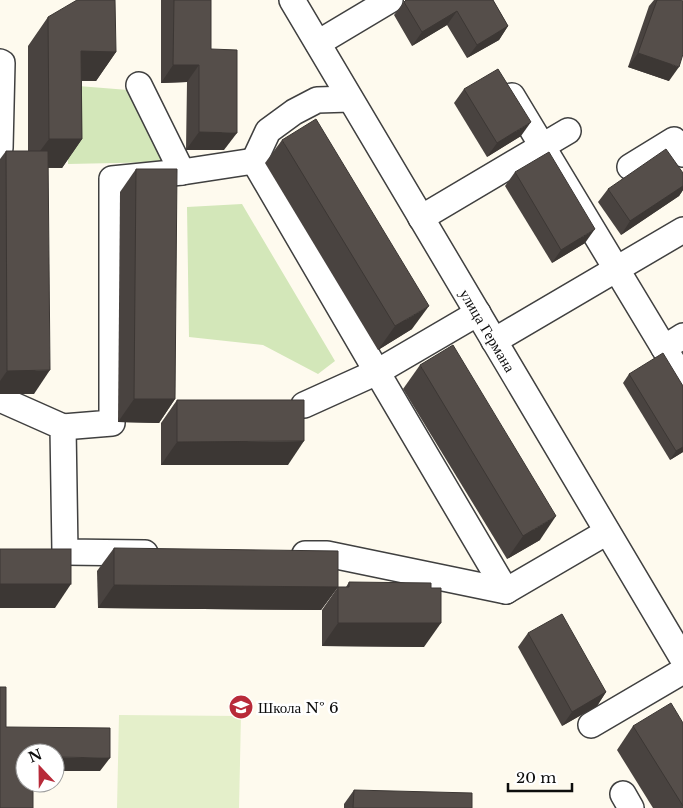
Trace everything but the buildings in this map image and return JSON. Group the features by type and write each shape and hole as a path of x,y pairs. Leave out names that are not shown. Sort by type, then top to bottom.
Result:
{"street":[{"name":"улица Германа","path":"292,0 683,660"},
{"path":"318,43 390,0"},
{"path":"0,62 2,63 0,148"},
{"path":"500,77 617,270 674,342 683,378"},
{"path":"139,85 182,172"},
{"path":"254,161 268,131 294,112 317,100 350,99"},
{"path":"421,218 568,131"},
{"path":"630,167 674,140 683,154"},
{"path":"0,399 63,427 112,423 112,179 182,172 254,161"},
{"path":"254,161 506,591"},
{"path":"494,341 683,230"},
{"path":"304,405 377,372 478,313"},
{"path":"63,427 55,552 171,553"},
{"path":"278,553 327,554 506,591 607,532"},
{"path":"592,725 683,671"}],"green space":[{"path":"66,85 128,90 163,162 68,164"},
{"path":"242,204 335,361 318,374 263,345 189,337 187,207"},
{"path":"119,715 241,716 239,808 117,808"}],"place":[{"name":"Школа № 6","path":"241,707"}]}
